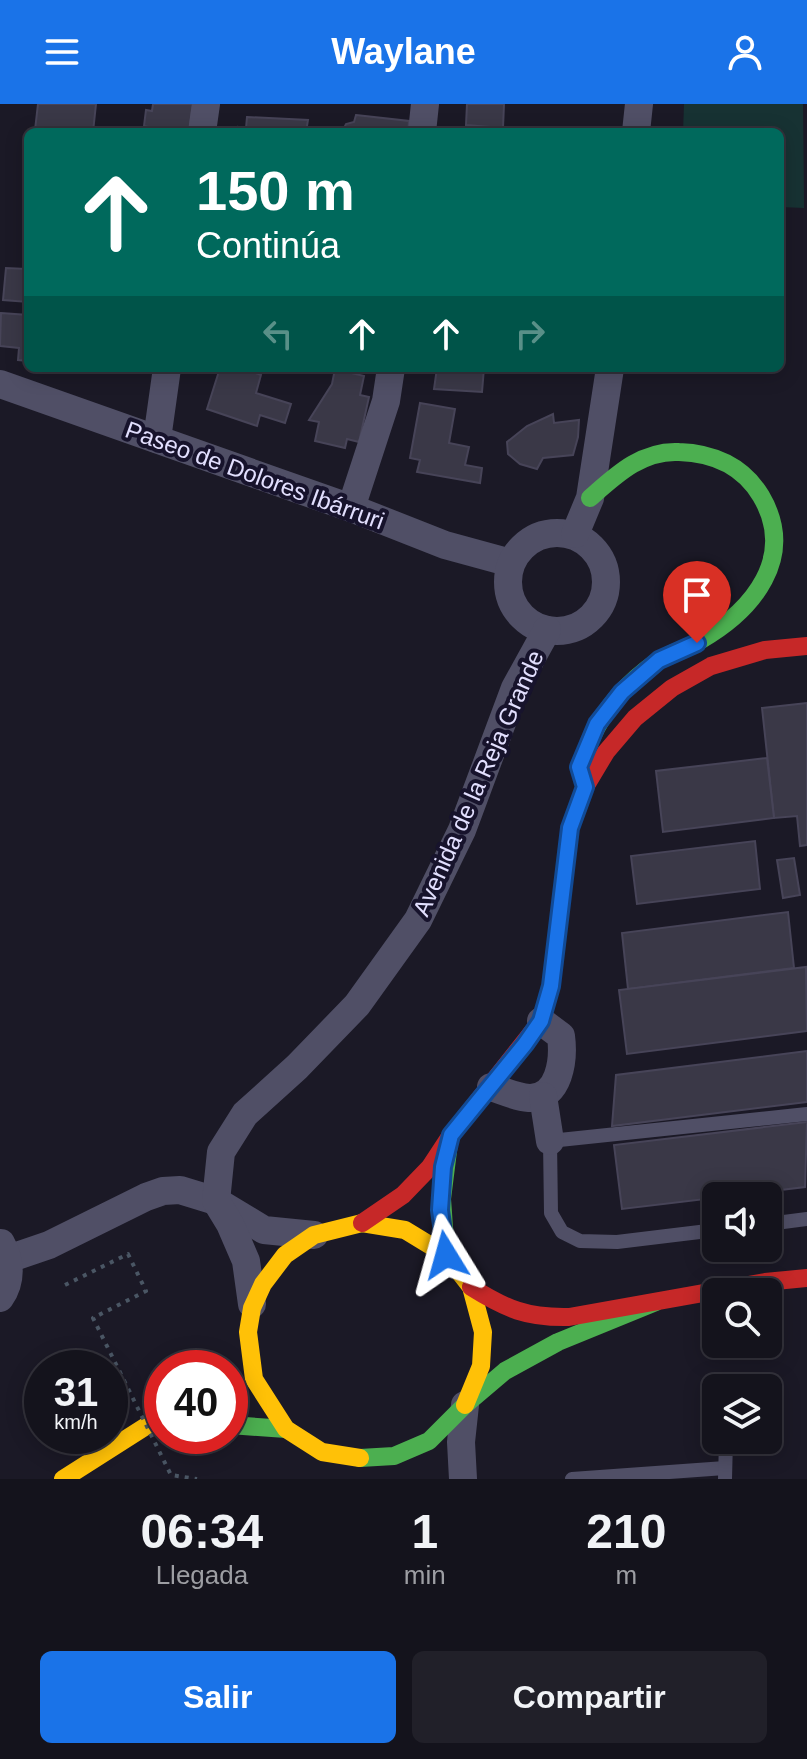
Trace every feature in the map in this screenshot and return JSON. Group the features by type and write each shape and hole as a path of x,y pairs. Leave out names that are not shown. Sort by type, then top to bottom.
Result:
{"main road":[{"path":"585,787 579,767 597,724 622,692 659,660 697,643 749,607 766,583 773,552 771,519 761,496 743,472 723,458 696,451 648,457 628,465 590,498"},
{"path":"232,1350 250,1320 263,1284 285,1255 314,1235 362,1223 403,1195 430,1167 451,1135 541,1021 551,986 570,828 585,787 606,752 635,718 672,688 711,666 765,650 807,646"},
{"path":"446,1255 440,1210 443,1167 451,1135"},
{"path":"362,1223 405,1230 446,1255 471,1287 509,1311 542,1318 569,1317 765,1282 807,1278"},
{"path":"465,1405 481,1366 483,1332 471,1287"},
{"path":"250,1320 254,1379 286,1429 322,1452 352,1459 394,1456 429,1441 505,1371 558,1342 656,1302"},
{"path":"248,1426 286,1429"},
{"path":"68,1476 144,1427"},
{"path":"68,1476 144,1445"}],"street":[{"path":"203,128 206,104"},
{"path":"422,128 425,104"},
{"path":"636,128 639,104"},
{"path":"157,439 166,372"},
{"path":"351,508 386,401 390,372"},
{"path":"575,534 590,498 609,372"},
{"name":"Paseo de Dolores Ibárruri","path":"0,384 351,508 445,545 511,563"},
{"path":"548,533 575,534 598,554 604,566 607,583 604,597 589,620 564,631 547,630 522,616 514,605 508,589 511,563 521,548 535,538 548,533"},
{"name":"Avenida de la Reja Grande","path":"216,1201 221,1152 245,1114 357,1005 418,920 462,830 515,688 547,630"},
{"path":"541,1021 561,1036 564,1055 561,1071 543,1096 550,1141"},
{"path":"491,1087 531,1098 543,1096"},
{"path":"0,1298 10,1276 4,1250 49,1245 163,1191 180,1190 216,1201 264,1230 314,1235"},
{"path":"216,1201 246,1261 250,1320"},
{"path":"463,1479 461,1442 465,1405"},
{"path":"322,1452 399,1479"}],"lane":[{"path":"702,1232 617,1242 580,1241 562,1232 551,1213 550,1141 807,1114"},
{"path":"782,1222 807,1219"},
{"path":"572,1479 725,1474 726,1454"}],"path":[{"path":"65,1285 128,1254 146,1291 93,1318 171,1475 197,1479"}],"green space":[{"path":"684,104 803,104 804,208 784,207 784,128 683,128"}],"building":[{"path":"38,104 96,104 93,128 35,128"},
{"path":"153,104 193,104 190,128 148,128 144,126 146,110 152,111"},
{"path":"467,104 504,104 503,128 466,125"},
{"path":"356,115 409,121 408,128 344,128 346,124 354,122"},
{"path":"247,117 308,120 307,128 246,128"},
{"path":"6,268 24,269 24,302 3,300"},
{"path":"1,313 24,315 24,361 18,360 19,348 0,346"},
{"path":"219,372 261,375 256,393 291,404 285,423 260,415 257,426 207,409"},
{"path":"334,372 364,376 360,395 369,397 359,442 347,439 345,448 315,441 319,422 309,420 332,384"},
{"path":"436,372 484,372 482,392 434,389"},
{"path":"420,403 455,409 449,443 469,447 465,465 482,468 480,483 417,472 420,460 410,458"},
{"path":"553,414 554,423 579,420 573,455 543,458 537,469 520,464 508,454 507,442 527,426"},
{"path":"807,703 807,845 800,846 797,816 774,818 762,708"},
{"path":"767,758 774,818 663,832 656,771"},
{"path":"755,841 760,889 637,904 631,856"},
{"path":"794,858 800,895 783,898 777,860"},
{"path":"788,912 794,968 628,989 622,933"},
{"path":"806,967 807,1031 627,1054 619,990"},
{"path":"807,1051 807,1102 612,1126 616,1075"},
{"path":"807,1122 805,1187 782,1190 782,1182 702,1182 702,1199 622,1209 614,1145"}],"traffic: fast":[{"path":"590,498 630,466 653,455 666,452 704,455 736,469 754,486 771,518 774,540 772,560 764,580 752,597 720,628 663,658 637,677 611,706 591,739"},
{"path":"446,1255 442,1199 449,1143"},
{"path":"360,1458 394,1456 429,1441 505,1371 558,1342 656,1302"},
{"path":"248,1426 286,1429"}],"traffic: slow":[{"path":"360,1458 322,1452 286,1429 254,1379 248,1332 252,1308 263,1284 285,1255 314,1235 362,1223 405,1230 446,1255 471,1287 483,1332 481,1366 465,1405"},
{"path":"63,1479 144,1427"}],"traffic: jam":[{"path":"362,1223 403,1195 430,1167 451,1135 541,1021 551,986 570,828 585,787 606,752 635,718 672,688 711,666 765,650 807,646"},
{"path":"471,1287 517,1311 569,1317 765,1282 807,1278"}],"route":[{"path":"446,1255 440,1210 443,1167 451,1135 541,1021 551,986 570,828 585,787 579,767 597,724 622,692 659,660 697,643"}]}
